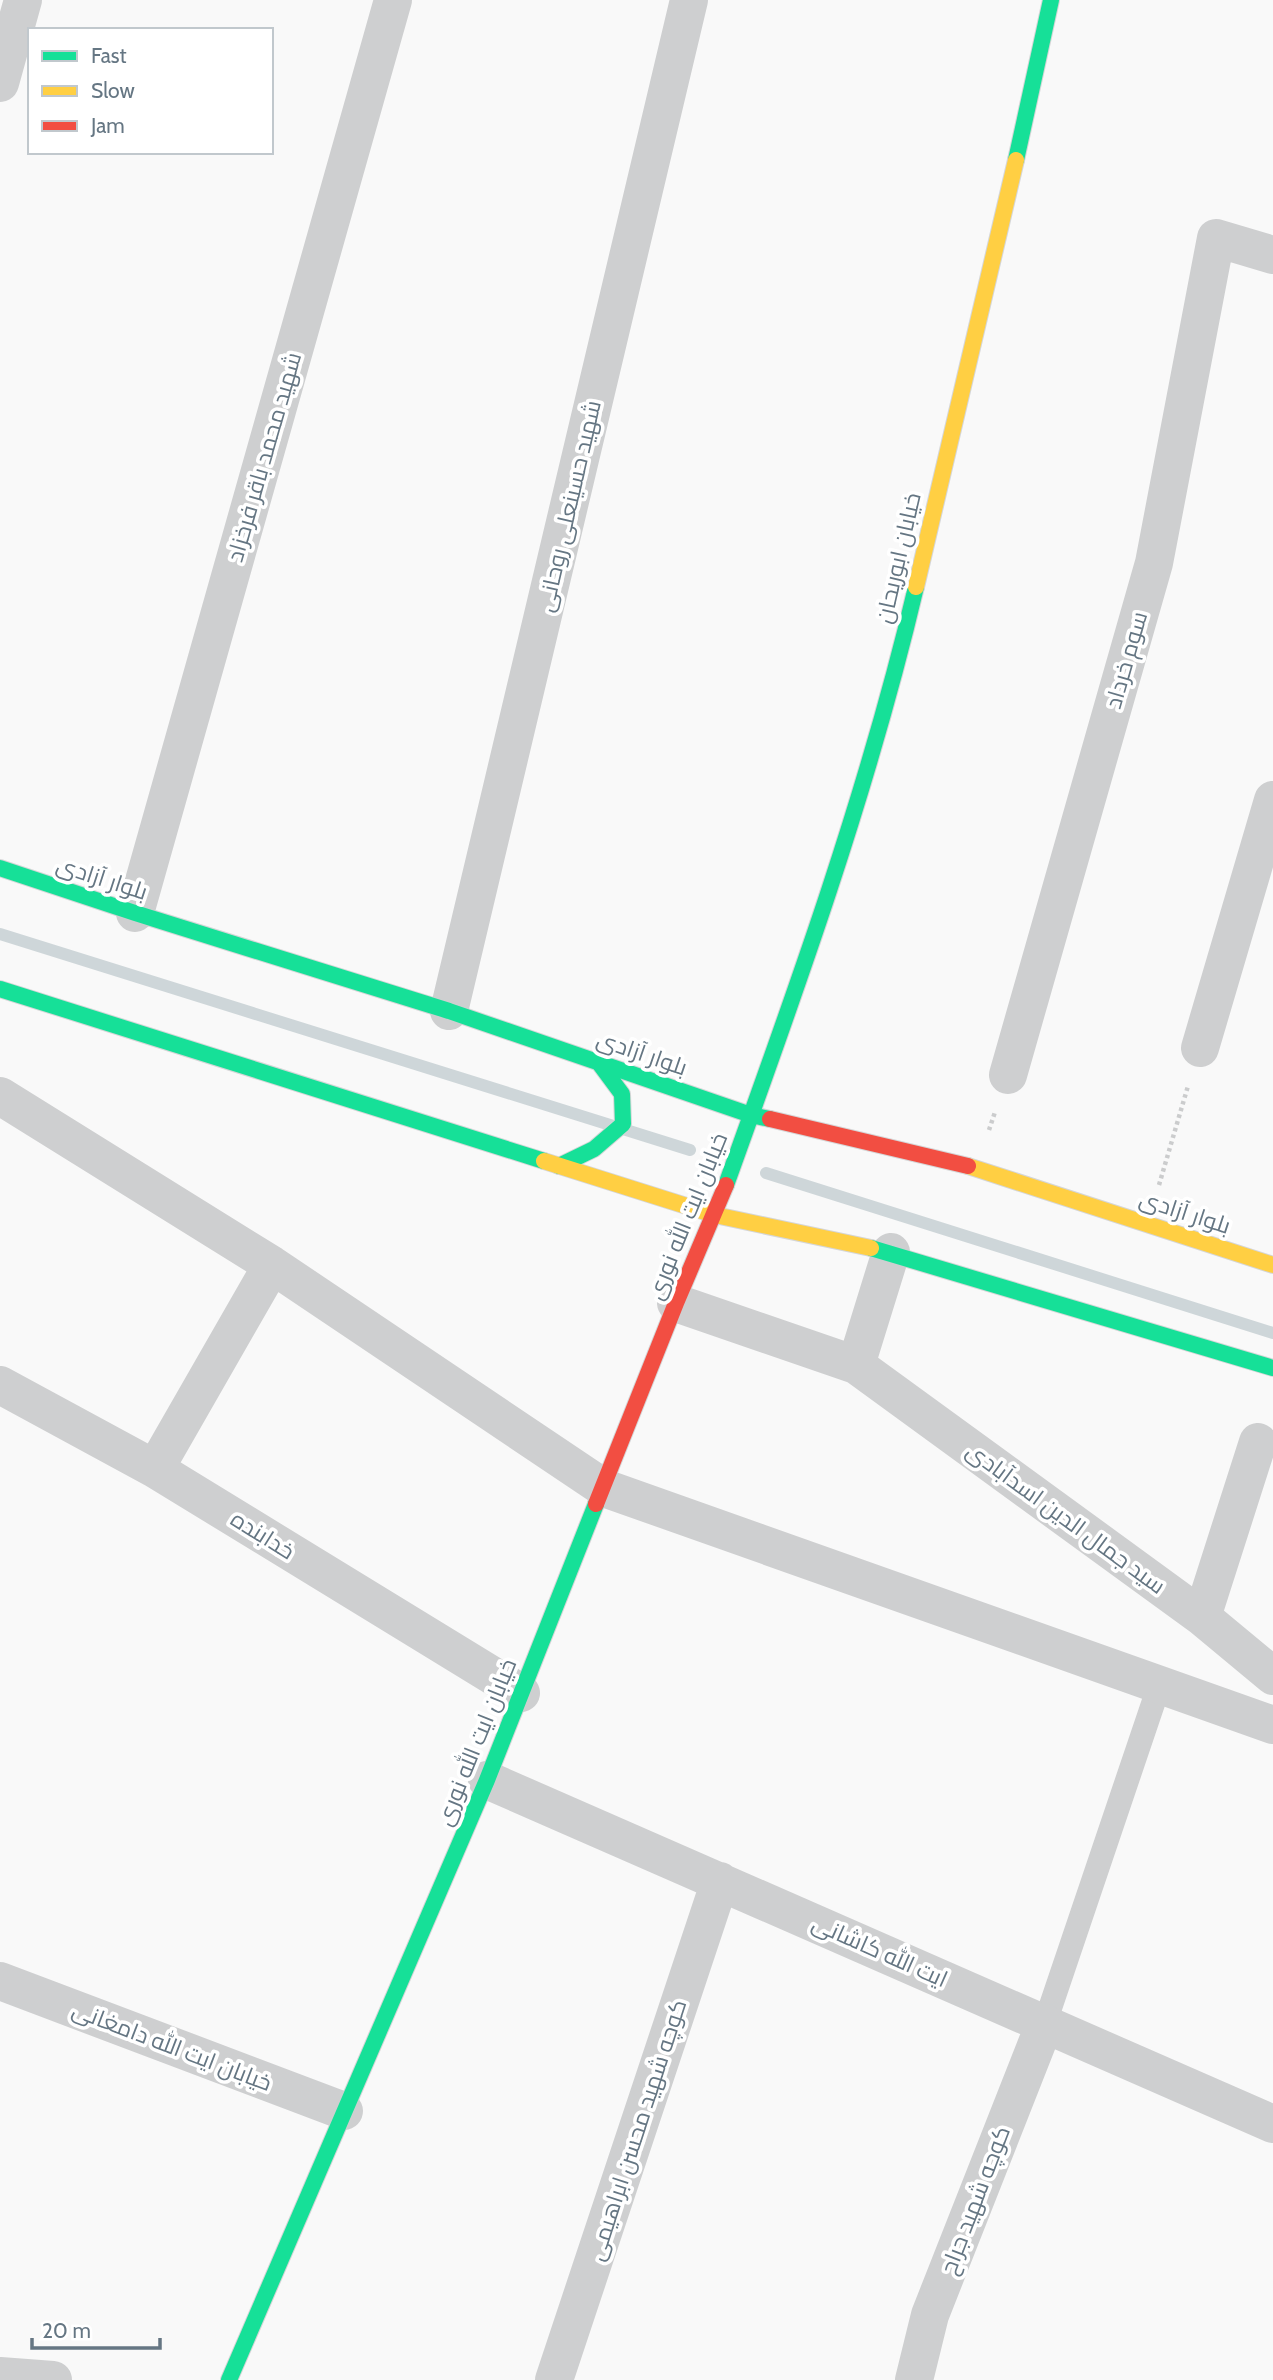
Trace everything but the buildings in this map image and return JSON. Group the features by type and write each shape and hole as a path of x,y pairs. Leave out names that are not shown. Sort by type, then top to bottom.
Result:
{"main road":[{"name":"خیابان ابوریحان","path":"751,1115 853,819 896,672 1051,0"},
{"name":"بلوار آزادی","path":"0,868 449,1011 751,1115 976,1168 1273,1265"},
{"path":"0,989 715,1215 891,1252 1273,1368"},
{"path":"559,1166 598,1147 623,1124 622,1094 599,1063"},
{"name":"خیابان ایت الله نوری","path":"229,2380 487,1780 676,1303 715,1215 751,1115"}],"street":[{"path":"0,83 23,0"},
{"name":"شهید محمد باقر فرخزاد","path":"135,913 393,0"},
{"name":"شهید حسینعلی روحانی","path":"449,1011 689,0"},
{"name":"سوم خرداد","path":"1008,1075 1154,562 1216,238 1273,255"},
{"path":"1199,1048 1273,800"},
{"path":"0,1096 272,1265 604,1488 1273,1725"},
{"path":"856,1365 891,1252"},
{"path":"155,1469 272,1265"},
{"name":"سید جمال الدین اسدآبادی","path":"676,1303 856,1365 1202,1617 1273,1676"},
{"name":"خدابنده","path":"0,1385 155,1469 521,1693"},
{"path":"1202,1617 1258,1441"},
{"name":"ایت الله کاشانی","path":"487,1780 1273,2124"},
{"name":"کوچه شهید محسن ابراهیمی","path":"554,2380 720,1881"},
{"name":"خیابان ایت الله دامغانی","path":"0,1980 344,2111"},
{"name":"کوچه شهید جراح","path":"914,2380 930,2315 1045,2023"},
{"path":"0,2376 53,2380"}],"lane":[{"path":"1045,2023 1159,1686"}],"path":[{"path":"1148,1223 1199,1048"},
{"path":"976,1168 1008,1075"}],"waterway":[{"path":"0,934 690,1150"},
{"path":"766,1173 1273,1333"}],"traffic: fast":[{"path":"1016,160 1051,0"},
{"path":"726,1185 805,963 854,814 916,587"},
{"path":"0,868 449,1011 751,1115 770,1119"},
{"path":"0,989 544,1161"},
{"path":"559,1166 594,1149 623,1124 622,1094 599,1063"},
{"path":"871,1248 1273,1368"},
{"path":"229,2380 487,1780 596,1504"}],"traffic: slow":[{"path":"916,587 1016,160"},
{"path":"544,1161 715,1215 871,1248"},
{"path":"968,1166 1273,1265"}],"traffic: jam":[{"path":"770,1119 968,1166"},
{"path":"596,1504 726,1185"}]}
